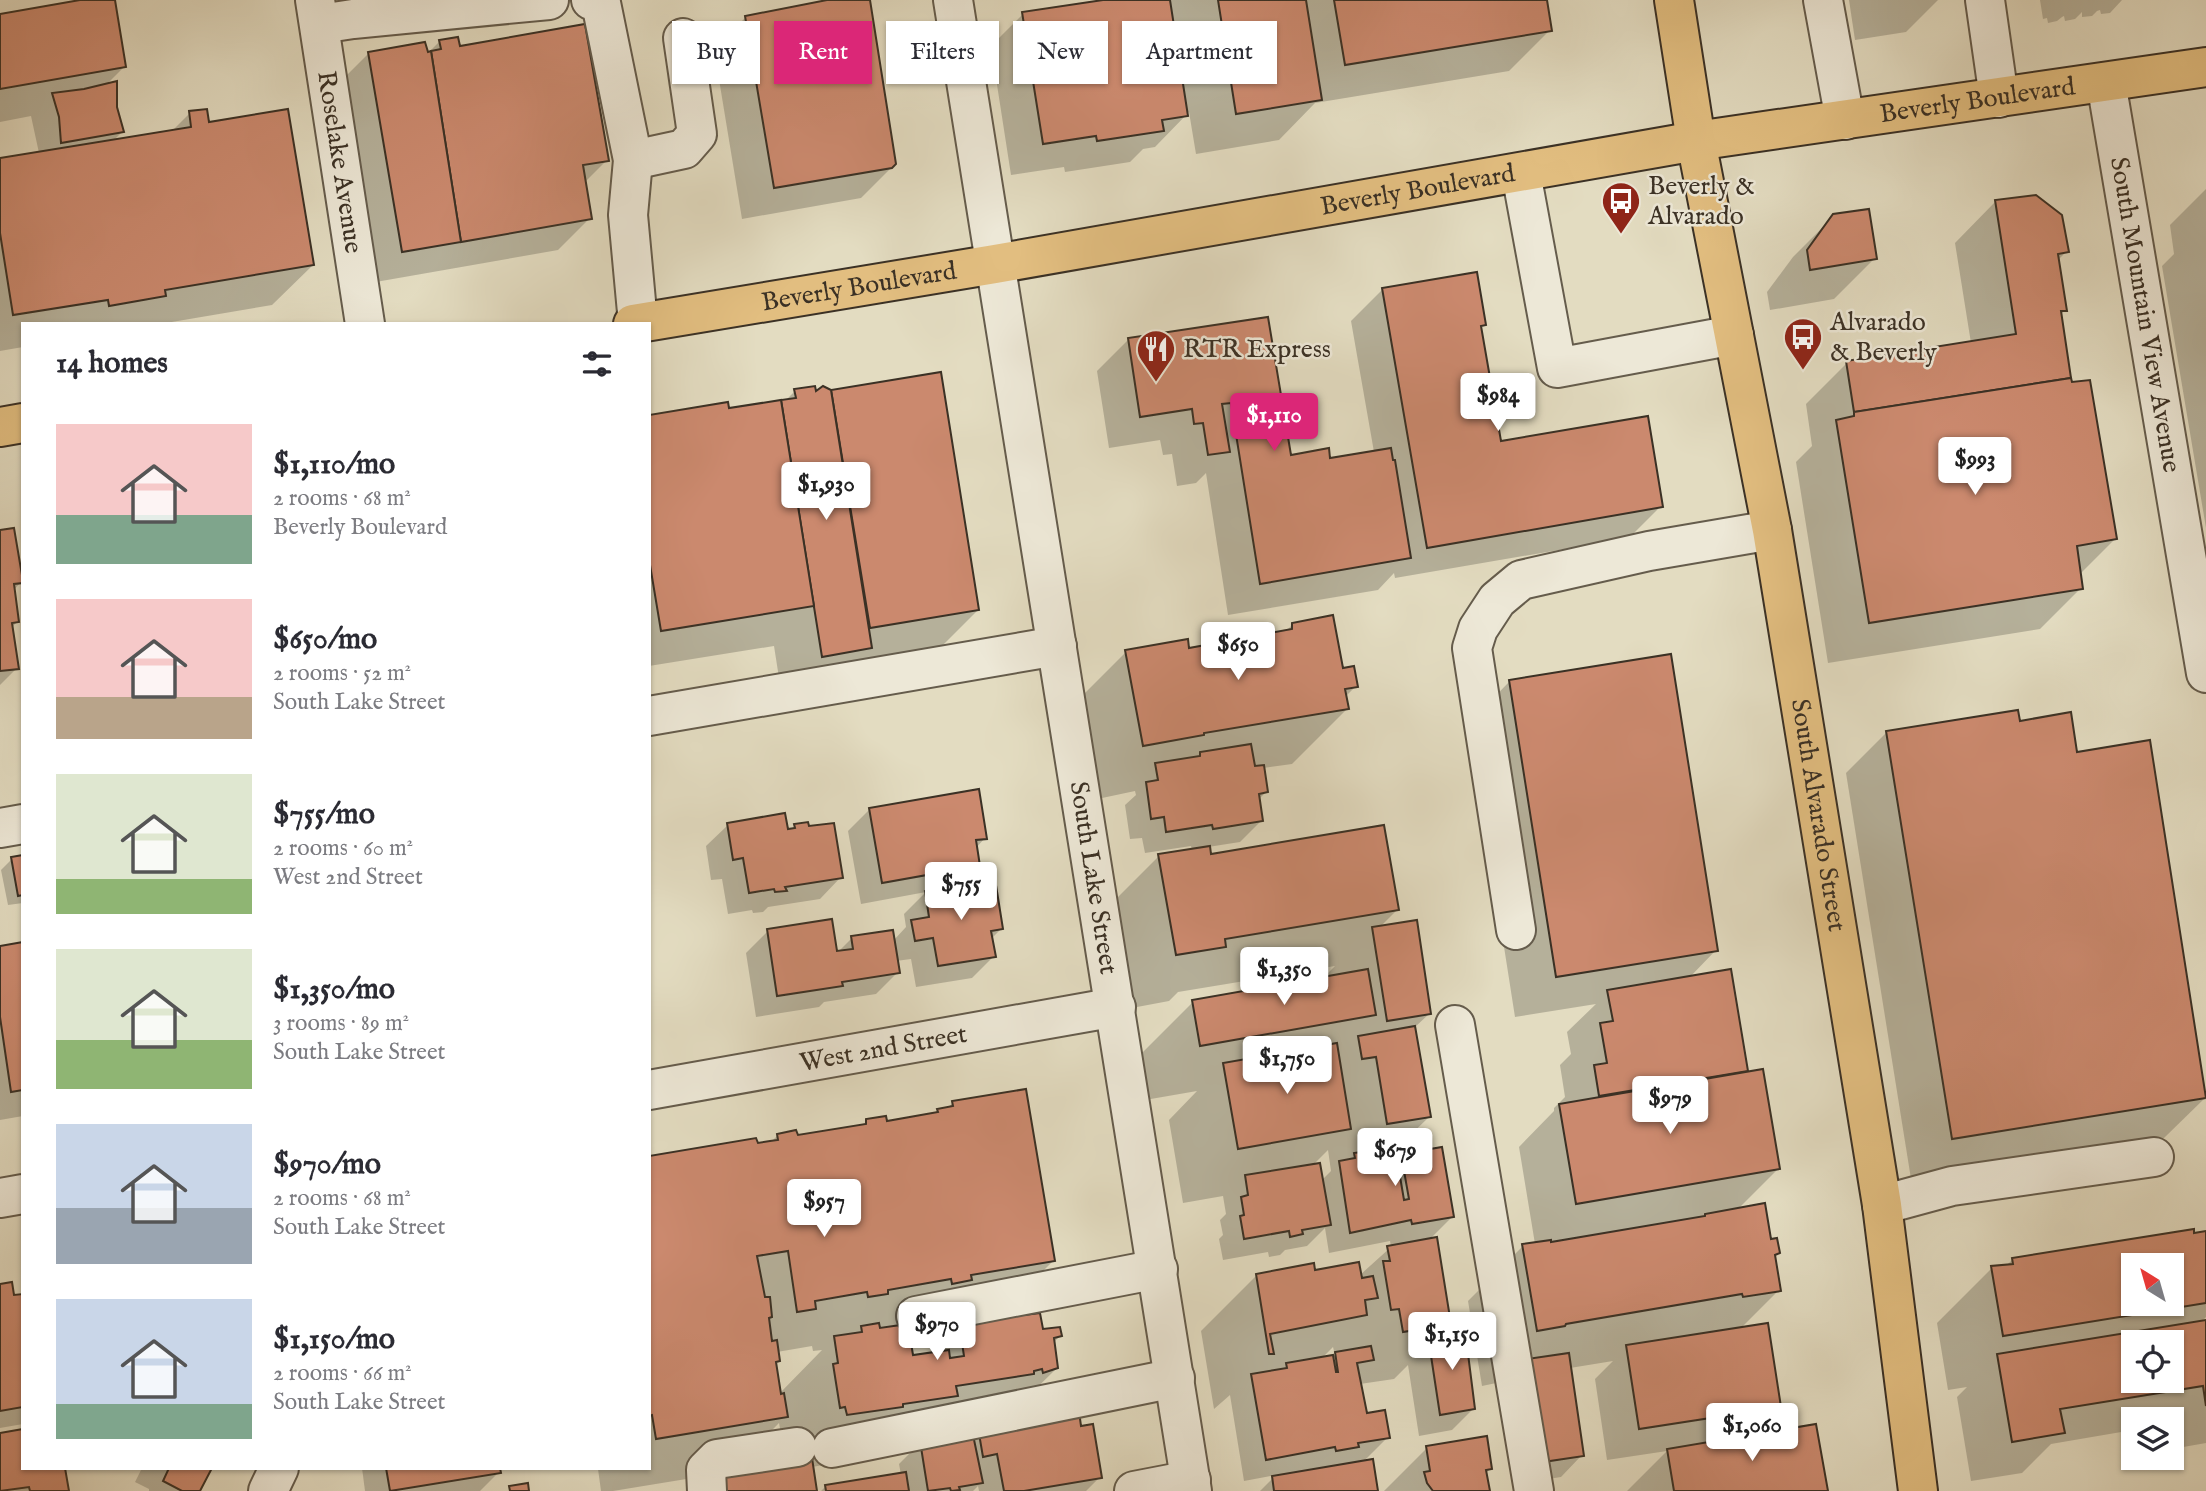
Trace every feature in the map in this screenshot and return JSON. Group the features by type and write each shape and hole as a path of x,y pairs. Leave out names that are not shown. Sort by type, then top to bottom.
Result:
{"main road":[{"name":"South Alvarado Street","path":"1674,0 1696,141 1772,530 1882,1205 1918,1491"},
{"name":"Beverly Boulevard","path":"644,322 995,264 1696,141 2206,67"},
{"path":"0,427 21,423"}],"street":[{"path":"317,12 353,19 549,0"},
{"path":"591,0 601,3 633,160 628,215 638,322"},
{"name":"South Lake Street","path":"953,0 1191,1485"},
{"path":"1823,0 1844,120"},
{"path":"1985,0 1999,98"},
{"name":"Roselake Avenue","path":"317,12 365,322"},
{"name":"South Mountain View Avenue","path":"2106,82 2206,673"},
{"path":"633,160 684,149 698,134 690,84"},
{"path":"1521,173 1557,368 1734,335"},
{"path":"1516,930 1472,648 1478,629 1497,600 1521,580 1649,551 1772,530"},
{"path":"651,716 1057,646"},
{"path":"0,828 21,824"},
{"name":"West 2nd Street","path":"651,1090 1116,1007"},
{"path":"1455,1026 1534,1491"},
{"path":"1882,1205 1952,1186 2154,1157"},
{"path":"0,1198 21,1194"},
{"path":"916,1316 1158,1269"},
{"path":"707,1491 706,1470 717,1459 815,1448 1175,1378"},
{"path":"268,1491 278,1470"},
{"path":"1134,1491 1191,1485"}],"building":[{"path":"80,0 115,0 126,67 0,89 0,14"},
{"path":"827,0 870,0 896,164 892,168 774,188 756,84 760,84 760,21 746,21 745,16"},
{"path":"1103,0 1170,0 1173,21 1122,21 1122,84 1183,84 1188,116 1162,120 1164,131 1097,141 1096,136 1043,144 1033,84 1108,84 1108,21 1023,21 1022,12"},
{"path":"1218,0 1306,0 1322,100 1236,114 1231,84 1277,84 1277,21 1221,21"},
{"path":"1334,0 1547,0 1552,31 1345,65"},
{"path":"585,24 609,161 583,165 592,219 461,242 431,51 441,49 439,40 458,37 460,46"},
{"path":"425,42 428,52 431,51 461,242 402,252 368,52"},
{"path":"117,81 117,107 124,132 61,143 59,117 52,93"},
{"path":"207,109 209,122 288,109 314,265 165,290 166,296 109,306 108,300 13,315 0,233 0,158 191,127 189,111"},
{"path":"2036,195 2062,215 2069,252 2058,254 2067,311 2061,311 2071,378 1854,412 1846,361 2016,334 1995,200"},
{"path":"1869,209 1877,259 1810,270 1807,250 1833,214"},
{"path":"1477,272 1486,325 1481,326 1501,441 1648,416 1663,507 1427,548 1382,288"},
{"path":"1268,317 1291,455 1329,448 1330,458 1391,448 1411,558 1260,584 1231,403 1222,404 1230,452 1208,455 1203,423 1194,424 1192,409 1140,417 1128,338"},
{"path":"941,372 979,610 870,628 831,390"},
{"path":"2071,378 2072,382 2090,380 2117,539 2077,546 2083,589 1869,623 1836,420 1854,416 1854,412"},
{"path":"815,386 816,391 823,386 831,390 872,648 822,657 781,400 796,398 794,389"},
{"path":"781,400 814,606 661,631 651,571 651,415 728,402 729,408"},
{"path":"14,528 21,583 14,584 19,622 12,623 19,669 0,671 0,530"},
{"path":"1333,615 1343,668 1354,666 1358,687 1345,689 1349,709 1143,746 1125,650 1188,639 1189,648 1292,629 1292,623"},
{"path":"1671,654 1718,951 1556,977 1509,680"},
{"path":"2018,710 2020,721 2071,712 2077,752 2150,740 2206,1098 1952,1139 1886,731"},
{"path":"1251,744 1255,766 1264,765 1268,792 1259,794 1263,821 1213,829 1212,825 1166,832 1164,817 1151,819 1146,782 1158,780 1155,763"},
{"path":"979,789 987,839 976,840 980,866 969,868 970,873 946,877 944,872 882,883 869,808"},
{"path":"785,813 788,829 795,828 794,824 808,822 809,826 834,823 843,878 785,887 787,891 775,892 774,889 749,893 743,858 733,860 727,823"},
{"path":"1384,825 1399,910 1225,939 1226,947 1176,955 1158,854 1210,846 1211,854"},
{"path":"21,855 21,895 18,896 11,857"},
{"path":"995,879 1003,929 991,931 996,957 938,966 933,938 915,941 911,920 929,917 925,891"},
{"path":"832,919 837,951 853,949 851,936 893,930 900,973 842,982 843,986 777,996 767,929"},
{"path":"1417,920 1431,1014 1387,1021 1372,927"},
{"path":"21,942 21,1090 11,1092 0,1017 0,946"},
{"path":"1368,969 1376,1015 1200,1046 1192,1000"},
{"path":"1731,969 1748,1071 1599,1096 1594,1065 1607,1063 1600,1023 1613,1021 1607,990"},
{"path":"1415,1026 1431,1117 1387,1124 1376,1057 1362,1059 1358,1036"},
{"path":"1337,1043 1351,1129 1238,1149 1223,1063"},
{"path":"1763,1069 1780,1169 1576,1204 1559,1104"},
{"path":"1026,1089 1055,1261 971,1275 972,1280 952,1284 951,1279 888,1290 888,1294 868,1297 867,1292 815,1301 816,1309 797,1312 788,1251 757,1256 765,1297 770,1297 772,1341 777,1340 780,1361 776,1362 788,1417 656,1439 651,1415 651,1156 756,1138 758,1143 778,1140 777,1134 796,1130 798,1135 866,1124 866,1119 886,1116 887,1121 938,1112 937,1109 953,1106 952,1101"},
{"path":"1395,1147 1404,1200 1409,1199 1401,1154 1442,1147 1454,1217 1412,1224 1411,1220 1350,1233 1339,1161 1355,1158 1354,1153"},
{"path":"1320,1163 1331,1225 1302,1230 1303,1234 1290,1237 1289,1231 1244,1239 1240,1216 1244,1215 1241,1197 1248,1195 1245,1175"},
{"path":"1765,1203 1771,1239 1777,1238 1780,1253 1775,1255 1781,1291 1743,1297 1742,1294 1537,1331 1522,1244 1551,1242"},
{"path":"2194,1229 2194,1233 2206,1231 2206,1303 2184,1307 2184,1253 2121,1253 2121,1316 2126,1316 2003,1336 1991,1266 2013,1264 2012,1258"},
{"path":"1437,1237 1451,1324 1403,1332 1399,1309 1391,1310 1383,1261 1390,1261 1387,1246"},
{"path":"1359,1262 1362,1278 1373,1276 1378,1298 1365,1300 1367,1315 1270,1334 1274,1354 1269,1354 1256,1274 1314,1263 1315,1270"},
{"path":"12,1282 14,1295 21,1294 21,1407 0,1411 0,1284"},
{"path":"1040,1313 1043,1329 1060,1327 1062,1336 1054,1338 1058,1368 1043,1373 1042,1369 1034,1371 1034,1374 956,1386 958,1396 903,1404 903,1407 847,1415 845,1407 840,1408 833,1364 838,1363 834,1336 862,1332 861,1326 879,1323 880,1328 908,1324 913,1355 949,1350 950,1358 964,1356 959,1323"},
{"path":"2206,1320 2206,1406 2203,1386 2184,1389 2184,1330 2145,1330"},
{"path":"1768,1323 1781,1407 1639,1429 1626,1345"},
{"path":"1465,1330 1475,1409 1440,1415 1428,1336"},
{"path":"2121,1334 2121,1393 2159,1393 2060,1409 2065,1433 2012,1442 1997,1354"},
{"path":"1371,1346 1374,1360 1357,1363 1367,1413 1385,1410 1390,1438 1358,1443 1359,1447 1336,1451 1335,1447 1266,1460 1251,1374 1287,1368 1286,1363 1333,1355 1338,1372 1335,1352"},
{"path":"1569,1353 1584,1456 1543,1462 1527,1359"},
{"path":"1078,1404 1081,1426 1093,1424 1102,1478 1024,1491 1004,1491 997,1454 983,1457 977,1422"},
{"path":"1816,1424 1828,1491 1674,1491 1667,1449"},
{"path":"21,1429 21,1470 65,1470 69,1491 30,1491 29,1487 0,1491 0,1433"},
{"path":"972,1430 983,1483 959,1487 960,1490 951,1491 950,1488 928,1491 920,1441"},
{"path":"1487,1436 1492,1469 1486,1470 1490,1491 1433,1491 1424,1472 1430,1471 1426,1446"},
{"path":"812,1458 817,1491 725,1491 722,1472"},
{"path":"1373,1459 1378,1491 1274,1491 1272,1476"},
{"path":"168,1470 211,1470 200,1491 182,1491 163,1481"},
{"path":"386,1470 500,1470 501,1473 390,1491"},
{"path":"906,1472 909,1491 826,1491 825,1485"},
{"path":"528,1483 529,1491 510,1491 509,1486"}],"place":[{"name":"Beverly & Alvarado","path":"1621,235"},
{"name":"Alvarado & Beverly","path":"1803,371"},
{"name":"RTR Express","path":"1156,383"}]}
